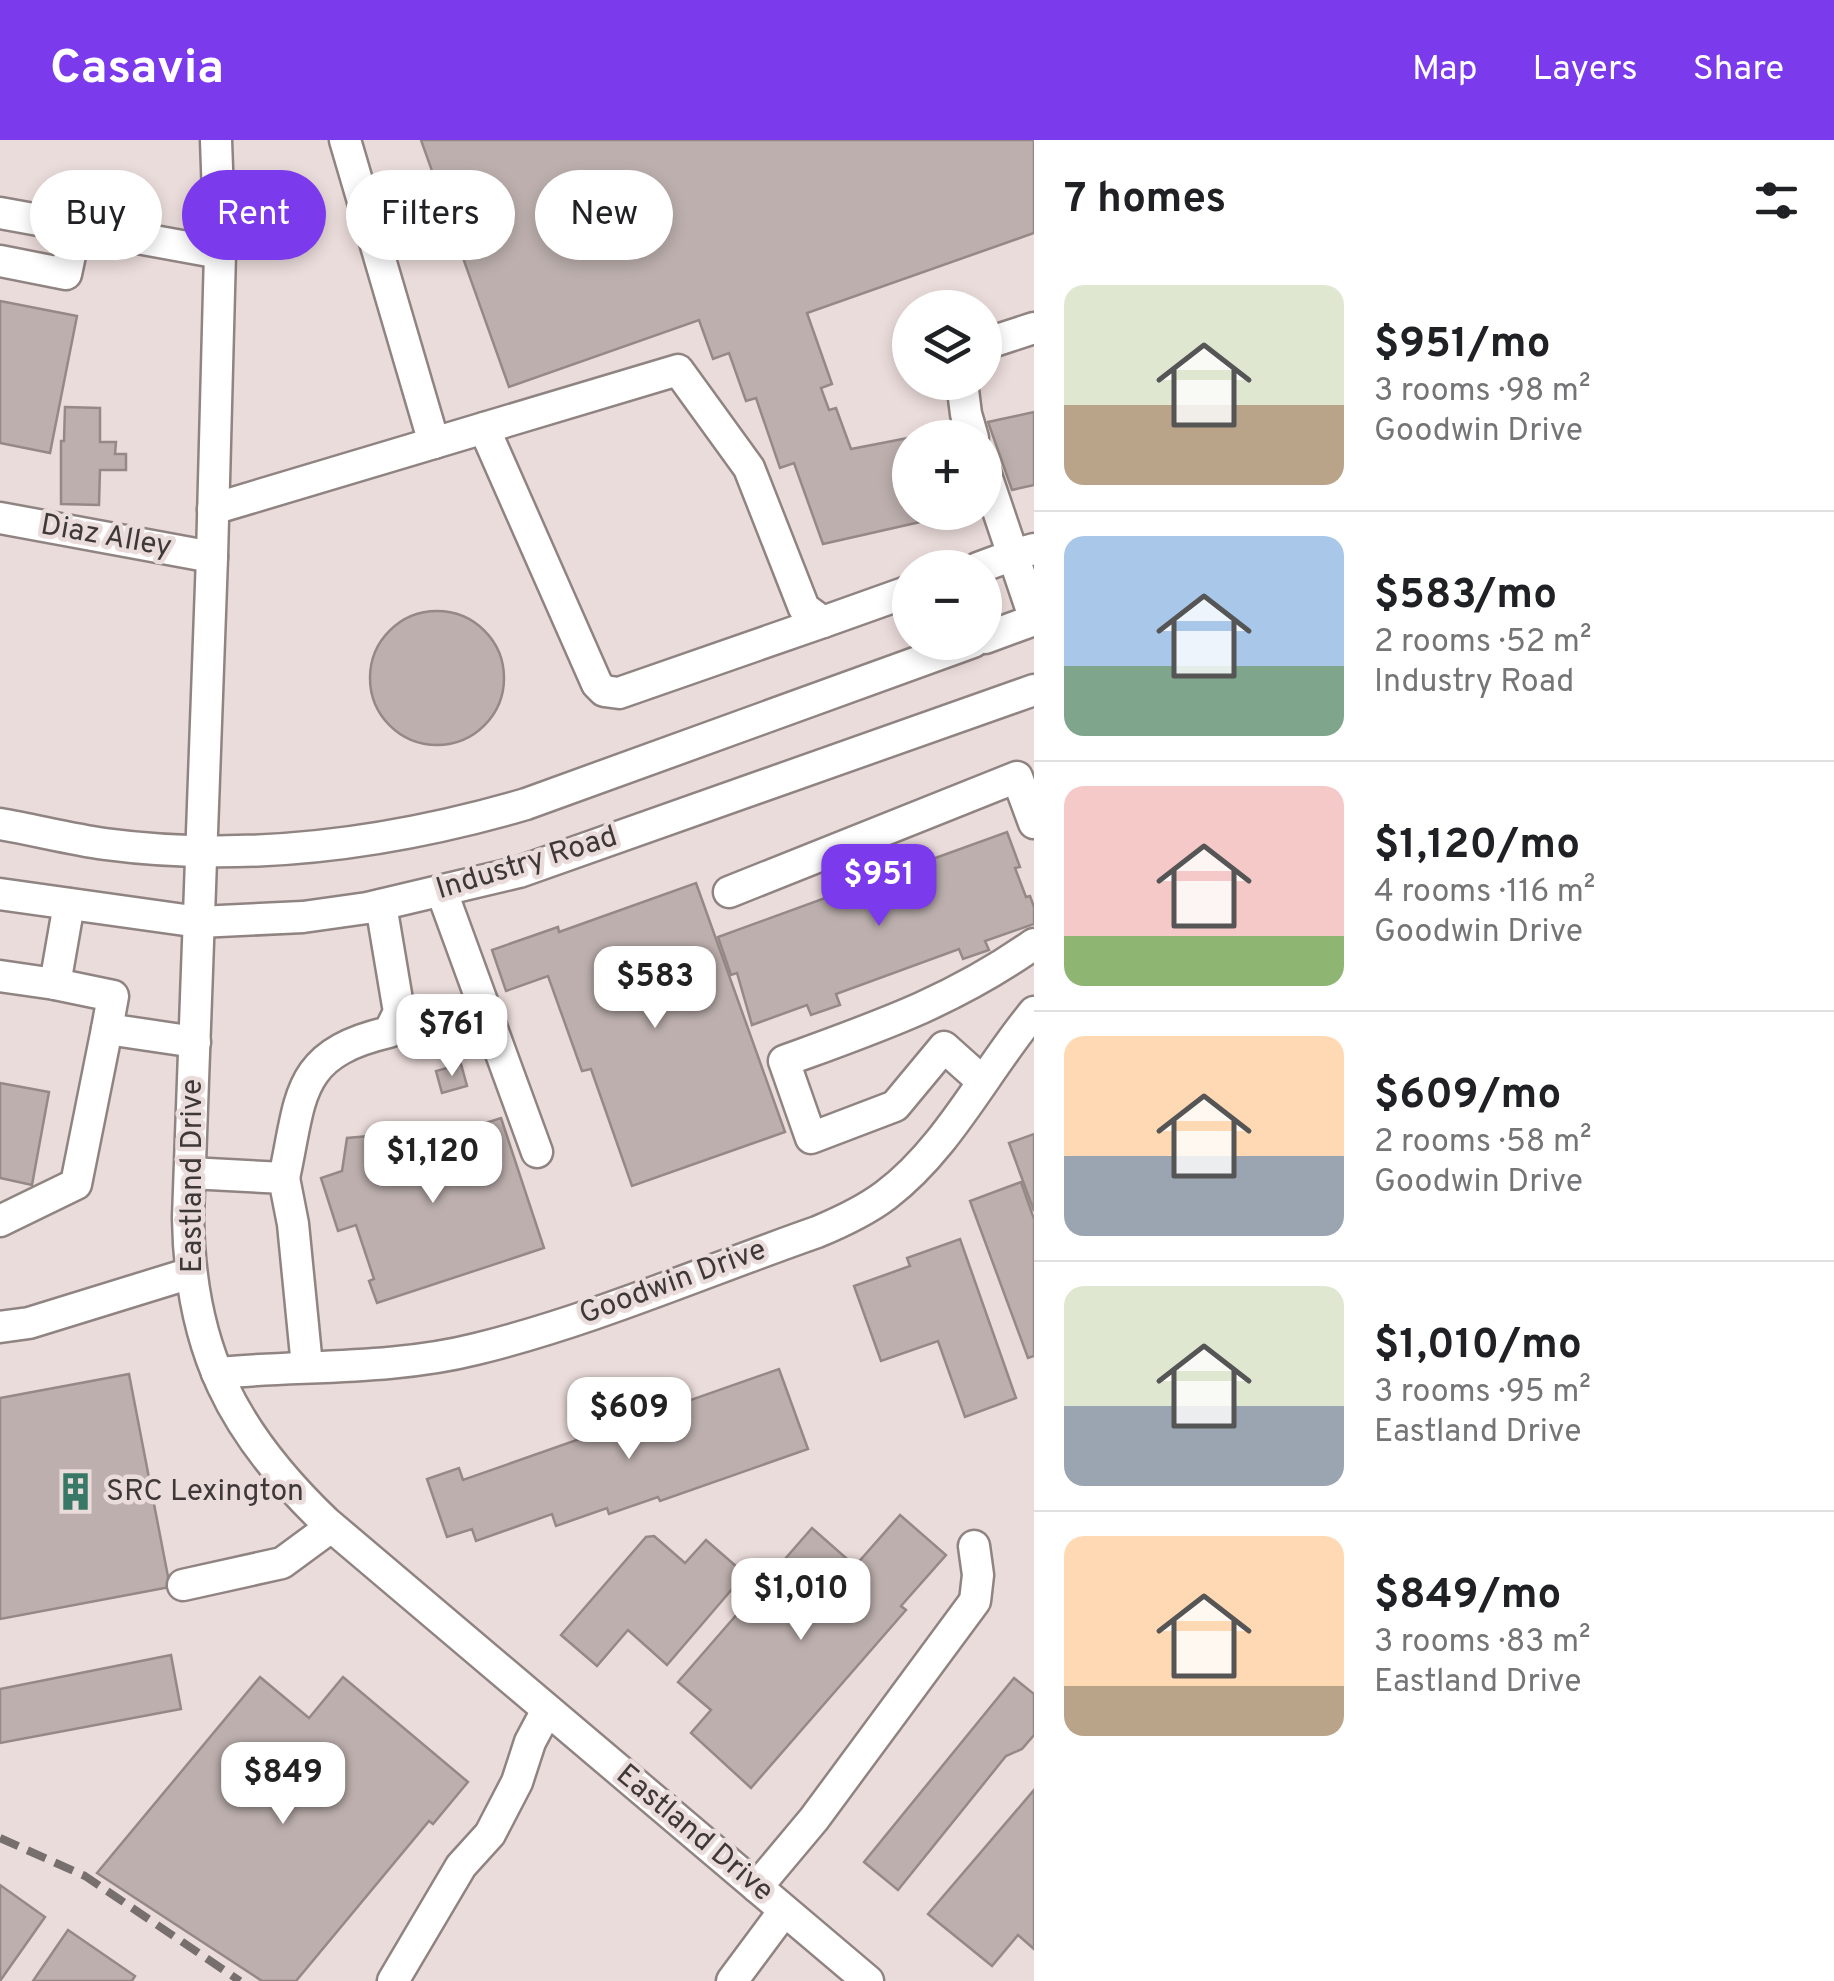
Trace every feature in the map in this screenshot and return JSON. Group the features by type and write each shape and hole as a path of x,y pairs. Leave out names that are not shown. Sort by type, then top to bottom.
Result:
{"street":[{"name":"Eastland Drive","path":"216,140 217,170"},
{"path":"345,140 434,443"},
{"path":"0,214 30,219"},
{"path":"0,260 66,274 69,260"},
{"name":"Eastland Drive","path":"220,260 190,1173 190,1273 217,1373 263,1457 287,1486 868,1981"},
{"path":"1002,338 1034,328"},
{"path":"213,509 678,370 749,468 804,608 823,622"},
{"path":"484,428 597,684 604,692 619,693 892,598"},
{"path":"1002,507 1024,552 1034,619 1002,631"},
{"name":"Diaz Alley","path":"0,518 212,557"},
{"name":"Industry Road","path":"0,824 106,844 201,851 332,846 464,822 526,804 922,660"},
{"name":"Industry Road","path":"0,894 199,922 303,916 381,905 519,872 1034,690"},
{"path":"729,892 1016,777 1031,807"},
{"path":"442,892 537,1152"},
{"path":"55,984 68,904"},
{"path":"308,1366 294,1224 284,1178 305,1082 319,1065 353,1040 389,1032 398,1012 381,905"},
{"path":"944,1047 895,1106 811,1138 784,1061 919,1012 991,974 1034,944"},
{"path":"0,976 113,996 76,1184 0,1221"},
{"path":"919,1012 944,1047 982,1081"},
{"name":"Goodwin Drive","path":"217,1373 384,1362 473,1350 548,1328 817,1232 870,1206 912,1172 1034,1012"},
{"path":"107,1030 195,1042"},
{"path":"190,1173 284,1178"},
{"path":"0,1327 29,1323 190,1273"},
{"path":"183,1585 282,1563 331,1527"},
{"path":"757,1887 814,1819 975,1601 978,1575 974,1546"},
{"path":"393,1981 461,1866 490,1834 547,1710"},
{"path":"732,1981 784,1910"}],"building":[{"path":"421,140 1034,140 1034,233 807,313 832,384 821,388 829,410 836,408 851,449 892,441 892,528 823,544 794,463 780,468 756,398 746,401 729,353 713,359 699,320 509,387 464,260 515,260 515,170 432,170"},
{"path":"0,301 77,316 50,453 0,443"},
{"path":"65,407 100,408 100,442 116,442 115,454 126,454 126,470 100,470 99,505 61,504"},
{"path":"1034,412 1034,485 1012,490 1002,462 1002,420 997,420"},
{"path":"437,611 463,616 485,630 499,652 504,678 499,704 485,726 463,740 437,745 411,740 389,726 375,704 370,678 375,652 389,630 411,616"},
{"path":"1007,832 1020,867 1015,868 1034,907 1034,924 985,941 989,950 963,959 959,949 836,994 840,1005 811,1015 807,1005 752,1025 737,973 731,975 718,937 850,889 848,884 876,874 877,879"},
{"path":"696,883 785,1132 632,1186 591,1069 582,1071 548,976 506,991 492,950 558,927 559,932"},
{"path":"461,1064 467,1086 442,1093 436,1071"},
{"path":"0,1083 49,1092 32,1185 0,1178"},
{"path":"501,1118 544,1248 377,1303 369,1281 374,1279 356,1225 338,1231 321,1178 342,1171 347,1138 415,1132 419,1144"},
{"path":"1034,1134 1034,1211 1009,1143"},
{"path":"1021,1182 1034,1219 1034,1356 1028,1358 970,1201"},
{"path":"960,1239 1016,1398 965,1417 938,1341 881,1361 854,1286 910,1266 907,1258"},
{"path":"779,1369 808,1449 660,1501 658,1497 609,1514 607,1508 556,1526 552,1514 476,1541 472,1529 447,1537 427,1479 459,1468 463,1480"},
{"name":"SRC Lexington","path":"129,1374 170,1587 0,1619 0,1398"},
{"path":"900,1515 946,1555 901,1606 906,1610 751,1788 691,1733 711,1710 678,1682 812,1528 855,1566"},
{"path":"654,1536 685,1563 706,1540 745,1574 667,1665 628,1630 597,1666 561,1635 646,1537"},
{"path":"171,1655 181,1709 0,1743 0,1689"},
{"path":"260,1677 309,1718 343,1677 468,1782 433,1824 429,1821 296,1981 262,1981 97,1873"},
{"path":"1014,1678 1034,1694 1034,1735 1022,1749 1006,1756 898,1890 864,1862"},
{"path":"1034,1790 1034,1949 1018,1935 992,1966 928,1914"},
{"path":"0,1885 45,1917 0,1981"},
{"path":"68,1930 135,1976 132,1981 33,1981"}],"railway":[{"path":"0,1838 85,1876 240,1981"}],"place":[{"name":"SRC Lexington","path":"76,1492"}]}
